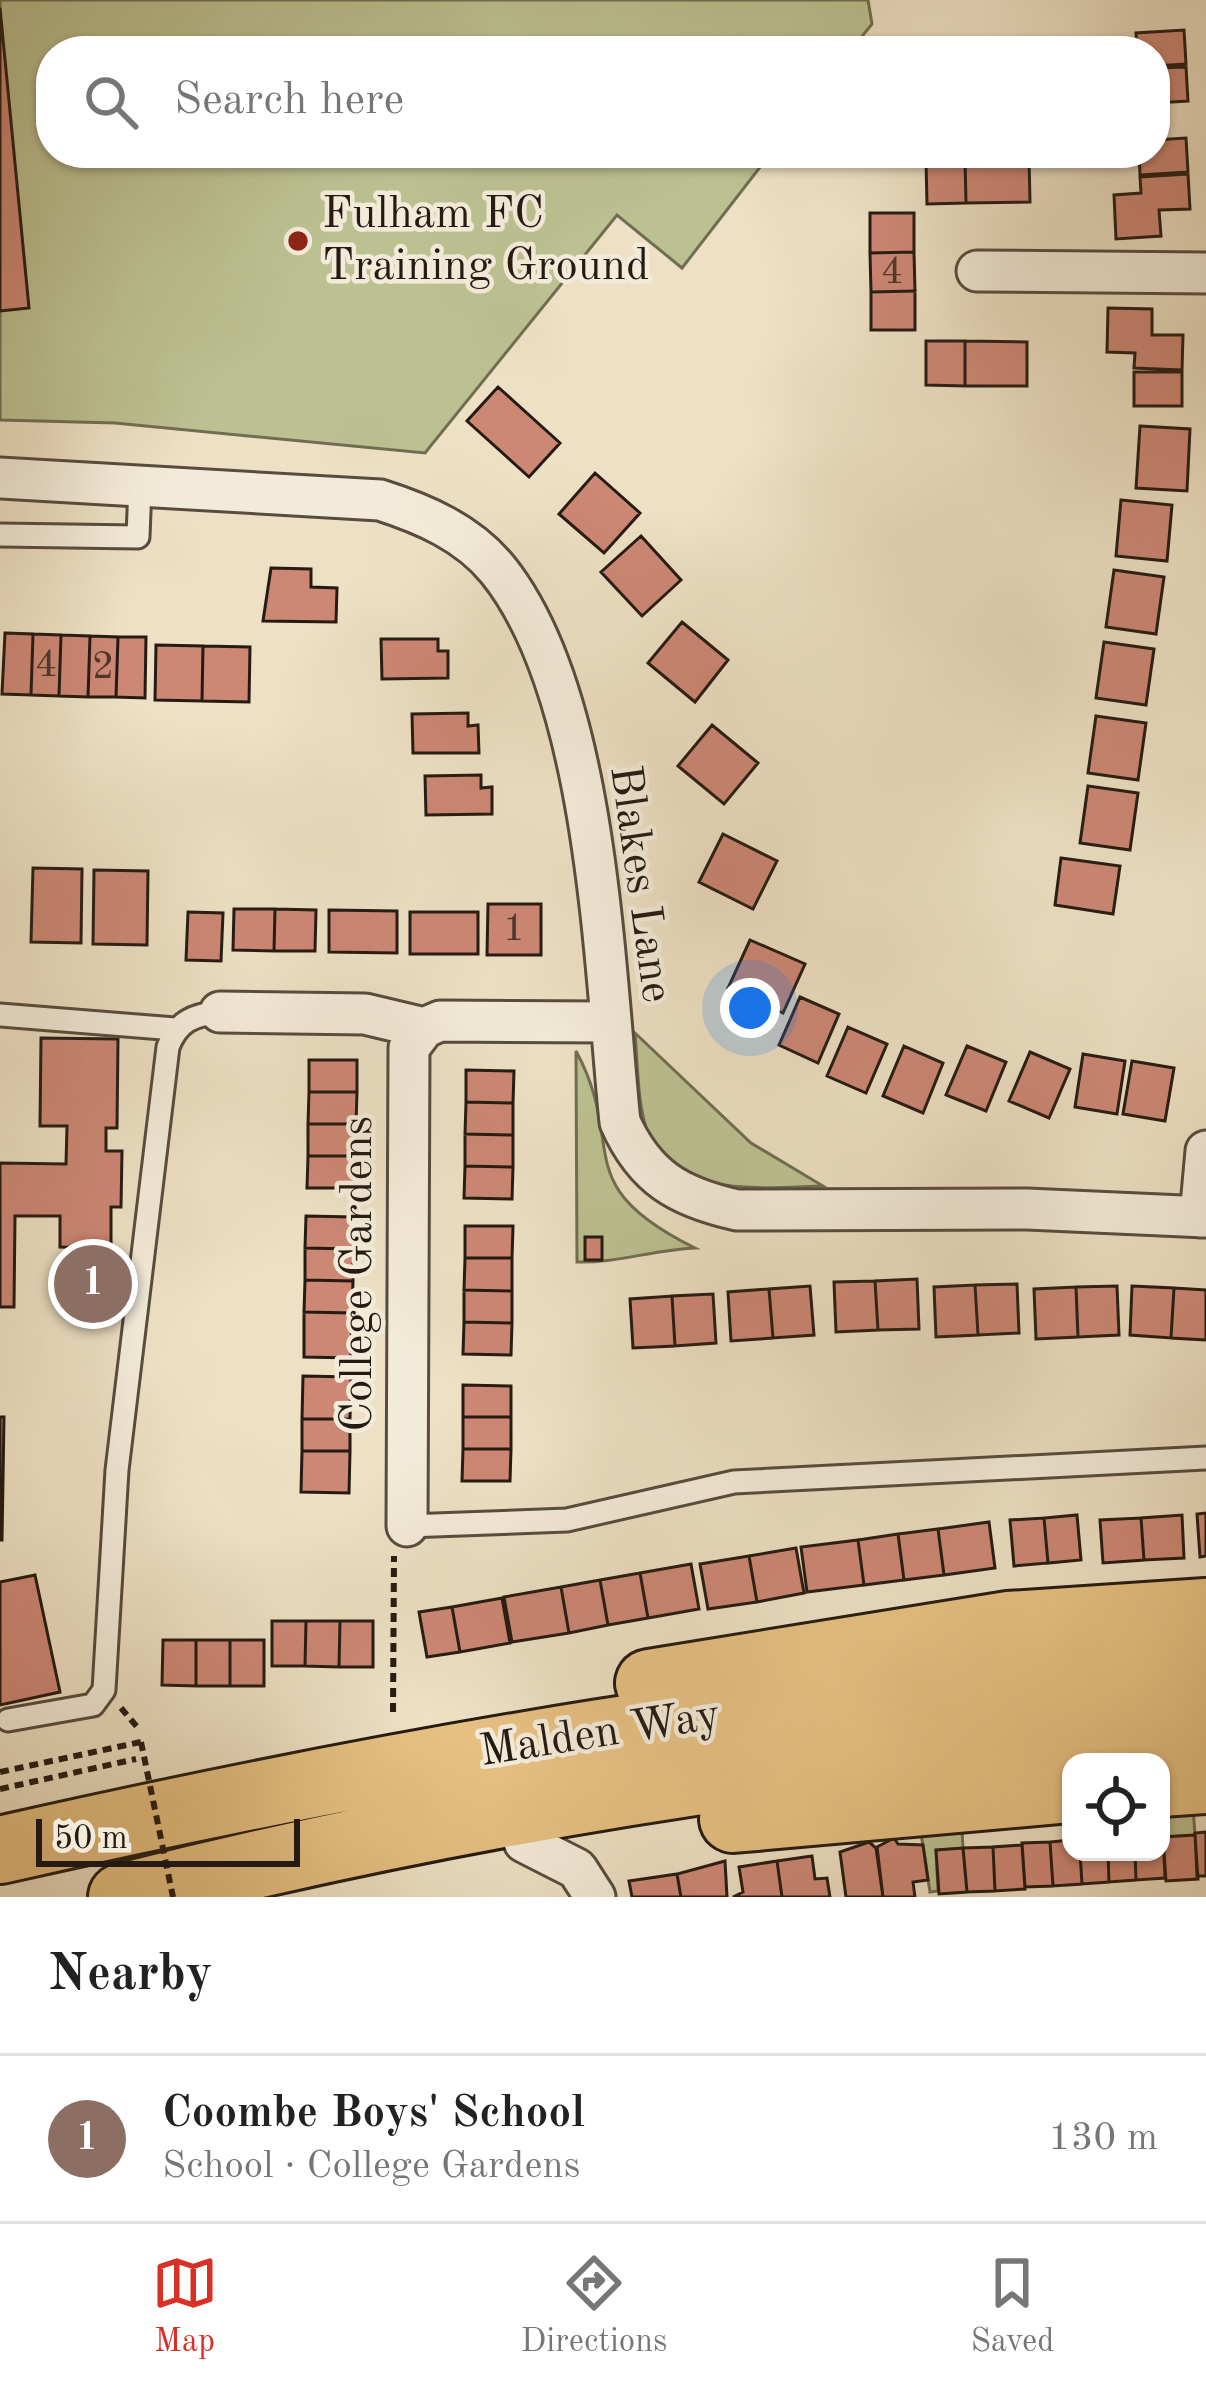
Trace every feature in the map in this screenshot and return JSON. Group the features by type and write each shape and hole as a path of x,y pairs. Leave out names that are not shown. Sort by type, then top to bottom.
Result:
{"highway":[{"path":"265,1790 383,1745 713,1670 1008,1625 1206,1612"},
{"name":"Malden Way","path":"0,1850 265,1790 688,1719 940,1685 1206,1665"},
{"name":"Malden Way","path":"122,1897 287,1855 695,1782 935,1749 1206,1727"},
{"path":"1170,1782 1206,1780"},
{"path":"287,1855 524,1842 1062,1790"}],"street":[{"path":"977,271 1206,273"},
{"name":"Blakes Lane","path":"0,478 380,500 420,513 461,536 497,568 543,654 570,738 585,809 620,1122 633,1152 657,1181 696,1201 737,1210 1027,1209 1203,1217"},
{"path":"220,1012 365,1014 424,1028 460,1019 609,1022"},
{"name":"College Gardens","path":"407,1526 407,1068 410,1048 424,1028"},
{"path":"1203,1217 1206,1151"},
{"path":"524,1842 577,1869 595,1897"}],"lane":[{"path":"0,535 137,537 140,485"},
{"path":"0,1015 175,1029 201,1014 220,1012"},
{"path":"8,1720 93,1705 104,1690 117,1469 168,1047 175,1029"},
{"path":"407,1526 567,1520 734,1482 1206,1458"}],"path":[{"path":"393,1712 394,1548 407,1526"},
{"path":"0,1772 142,1742 173,1897"},
{"path":"0,1789 136,1759"}],"green space":[{"name":"Fulham FC Training Ground","path":"0,0 868,0 872,24 862,36 36,36 36,168 759,168 682,268 617,215 425,453 115,423 0,420"},
{"path":"635,1033 751,1143 823,1186 725,1185 678,1170 660,1155 644,1122"},
{"path":"576,1051 591,1084 614,1183 629,1204 655,1225 695,1248 577,1262"},
{"path":"1193,1807 1195,1835 1170,1837 1170,1809"},
{"path":"962,1829 963,1848 936,1851 938,1891 930,1892 921,1833"}],"building":[{"path":"0,8 29,308 0,311"},
{"path":"1184,30 1186,64 1170,65 1170,36 1136,33"},
{"path":"1186,67 1188,101 1170,102 1170,68"},
{"path":"1186,138 1188,172 1140,175 1140,168 1170,168 1170,139"},
{"path":"926,168 965,168 966,203 927,204"},
{"path":"965,168 1029,168 1030,202 966,203"},
{"path":"1188,174 1190,209 1159,210 1161,236 1116,239 1114,195 1141,193 1140,177"},
{"path":"870,213 914,213 914,252 870,253"},
{"path":"914,252 915,291 871,292 870,253"},
{"path":"915,291 915,330 871,330 871,292"},
{"path":"1108,308 1152,309 1152,335 1183,335 1182,370 1134,368 1135,353 1107,352"},
{"path":"926,341 965,341 965,386 926,385"},
{"path":"965,341 1027,342 1027,386 965,386"},
{"path":"1134,372 1182,372 1182,406 1134,406"},
{"path":"498,387 560,443 529,477 467,421"},
{"path":"1140,426 1190,429 1187,491 1136,488"},
{"path":"595,473 640,513 604,553 559,514"},
{"path":"1121,500 1172,505 1167,561 1116,556"},
{"path":"641,536 681,580 642,616 601,572"},
{"path":"271,568 311,569 311,587 337,588 336,622 263,621"},
{"path":"1114,570 1164,577 1156,634 1106,627"},
{"path":"682,622 728,660 695,702 648,663"},
{"path":"5,633 33,634 31,695 2,694"},
{"path":"33,634 61,635 59,696 31,695"},
{"path":"61,635 90,636 88,697 59,696"},
{"path":"90,636 118,637 116,697 88,697"},
{"path":"118,637 146,637 145,698 116,697"},
{"path":"381,639 438,639 438,651 448,651 448,678 382,679"},
{"path":"1104,642 1154,649 1146,705 1096,698"},
{"path":"156,645 203,646 202,701 155,700"},
{"path":"203,646 250,647 249,702 202,701"},
{"path":"468,713 468,726 478,725 479,753 413,753 412,714"},
{"path":"1096,716 1146,723 1138,780 1088,773"},
{"path":"712,725 758,763 724,804 678,766"},
{"path":"481,775 481,788 492,787 492,814 426,815 425,776"},
{"path":"1088,786 1138,793 1130,850 1080,843"},
{"path":"723,834 777,861 753,909 699,882"},
{"path":"1061,858 1120,866 1113,914 1055,905"},
{"path":"33,868 82,869 81,943 31,942"},
{"path":"94,870 148,871 147,945 93,944"},
{"path":"488,904 541,904 541,955 487,955"},
{"path":"234,909 275,909 274,951 233,950"},
{"path":"275,909 316,910 315,951 274,951"},
{"path":"329,910 397,911 397,953 329,952"},
{"path":"188,912 223,913 221,961 186,960"},
{"path":"410,912 478,912 478,954 410,954"},
{"path":"750,940 805,964 783,1013 728,988"},
{"path":"800,997 839,1014 818,1063 779,1045"},
{"path":"848,1027 887,1044 866,1093 827,1076"},
{"path":"41,1038 118,1039 117,1128 106,1128 106,1151 122,1151 121,1207 111,1207 111,1248 60,1247 60,1216 15,1216 14,1307 0,1307 0,1163 66,1164 67,1126 40,1126"},
{"path":"904,1046 943,1063 923,1113 883,1096"},
{"path":"967,1046 1006,1062 986,1111 946,1095"},
{"path":"1030,1052 1070,1069 1049,1118 1009,1101"},
{"path":"1083,1054 1125,1061 1117,1114 1075,1107"},
{"path":"309,1060 357,1060 357,1092 309,1092"},
{"path":"1132,1061 1174,1068 1165,1121 1123,1114"},
{"path":"466,1070 514,1071 513,1103 466,1102"},
{"path":"309,1092 357,1092 356,1124 308,1124"},
{"path":"466,1102 513,1103 513,1135 465,1134"},
{"path":"308,1124 356,1124 356,1156 308,1156"},
{"path":"465,1134 513,1135 513,1167 465,1166"},
{"path":"308,1156 356,1156 355,1188 307,1188"},
{"path":"465,1166 513,1167 512,1199 464,1198"},
{"path":"306,1216 354,1217 353,1249 305,1248"},
{"path":"465,1226 513,1226 512,1258 465,1258"},
{"path":"585,1237 602,1237 602,1260 585,1260"},
{"path":"305,1248 353,1249 353,1281 305,1280"},
{"path":"465,1258 512,1258 512,1291 464,1290"},
{"path":"917,1279 919,1329 878,1330 875,1281"},
{"path":"305,1280 353,1281 352,1313 304,1312"},
{"path":"875,1281 878,1330 836,1332 834,1282"},
{"path":"1017,1284 1019,1333 978,1335 975,1285"},
{"path":"975,1285 978,1335 936,1337 934,1287"},
{"path":"810,1286 814,1335 773,1338 769,1289"},
{"path":"1117,1286 1119,1335 1078,1337 1076,1287"},
{"path":"1132,1286 1174,1288 1171,1338 1130,1335"},
{"path":"1076,1287 1078,1337 1036,1339 1034,1289"},
{"path":"1174,1288 1206,1290 1206,1340 1171,1338"},
{"path":"769,1289 773,1338 731,1341 728,1292"},
{"path":"464,1290 512,1291 512,1323 464,1322"},
{"path":"713,1294 716,1343 675,1346 672,1296"},
{"path":"672,1296 675,1346 633,1348 630,1299"},
{"path":"304,1312 352,1313 351,1358 304,1357"},
{"path":"464,1322 512,1323 511,1355 463,1354"},
{"path":"303,1376 351,1377 350,1419 302,1419"},
{"path":"463,1385 511,1386 511,1417 463,1417"},
{"path":"0,1417 4,1417 2,1540 0,1540"},
{"path":"463,1417 511,1417 511,1449 463,1449"},
{"path":"302,1419 350,1419 350,1451 302,1451"},
{"path":"463,1449 511,1449 510,1481 462,1481"},
{"path":"302,1451 350,1451 349,1493 301,1492"},
{"path":"1206,1513 1206,1556 1200,1557 1197,1514"},
{"path":"1077,1515 1081,1560 1048,1563 1044,1518"},
{"path":"1182,1515 1184,1558 1144,1560 1141,1518"},
{"path":"1044,1518 1048,1563 1014,1566 1010,1520"},
{"path":"1141,1518 1144,1560 1103,1563 1100,1520"},
{"path":"989,1522 995,1568 944,1575 938,1529"},
{"path":"938,1529 944,1575 904,1580 898,1534"},
{"path":"898,1534 904,1580 864,1585 858,1540"},
{"path":"858,1540 864,1585 807,1592 801,1547"},
{"path":"796,1548 804,1593 757,1602 749,1556"},
{"path":"749,1556 757,1602 708,1609 700,1564"},
{"path":"691,1564 699,1609 648,1618 640,1573"},
{"path":"640,1573 648,1618 608,1625 600,1580"},
{"path":"35,1575 60,1692 0,1705 0,1582"},
{"path":"600,1580 608,1625 569,1633 561,1587"},
{"path":"561,1587 569,1633 512,1642 504,1597"},
{"path":"502,1598 510,1643 460,1652 452,1607"},
{"path":"452,1607 460,1652 427,1657 419,1612"},
{"path":"272,1621 306,1621 305,1666 272,1666"},
{"path":"306,1621 340,1621 339,1667 305,1666"},
{"path":"340,1621 373,1621 373,1667 339,1667"},
{"path":"163,1640 196,1640 196,1686 162,1685"},
{"path":"196,1640 230,1640 230,1686 196,1686"},
{"path":"230,1640 264,1640 264,1686 230,1686"},
{"path":"1206,1832 1206,1876 1197,1876 1195,1833"},
{"path":"1195,1835 1198,1879 1166,1881 1170,1837"},
{"path":"894,1838 898,1844 923,1845 928,1880 913,1882 915,1897 883,1897 877,1847"},
{"path":"1062,1841 1062,1861 1081,1861 1082,1884 1053,1886 1050,1842"},
{"path":"869,1842 876,1848 883,1897 846,1897 840,1852"},
{"path":"1050,1842 1053,1886 1025,1887 1022,1843"},
{"path":"1022,1845 1025,1889 995,1891 993,1847"},
{"path":"993,1847 995,1891 967,1892 963,1848"},
{"path":"963,1848 967,1892 939,1894 936,1850"},
{"path":"812,1856 815,1879 827,1878 830,1897 782,1897 777,1861"},
{"path":"725,1861 727,1897 681,1897 677,1874"},
{"path":"777,1861 782,1897 733,1897 743,1892 739,1867"},
{"path":"1081,1861 1108,1861 1109,1882 1082,1884"},
{"path":"1108,1861 1135,1861 1136,1880 1109,1882"},
{"path":"1135,1861 1164,1861 1165,1878 1136,1880"},
{"path":"677,1874 681,1897 632,1897 629,1881"}],"place":[{"name":"Fulham FC Training Ground","path":"298,241"},
{"name":"Coombe Boys' School","path":"93,1284"}]}
